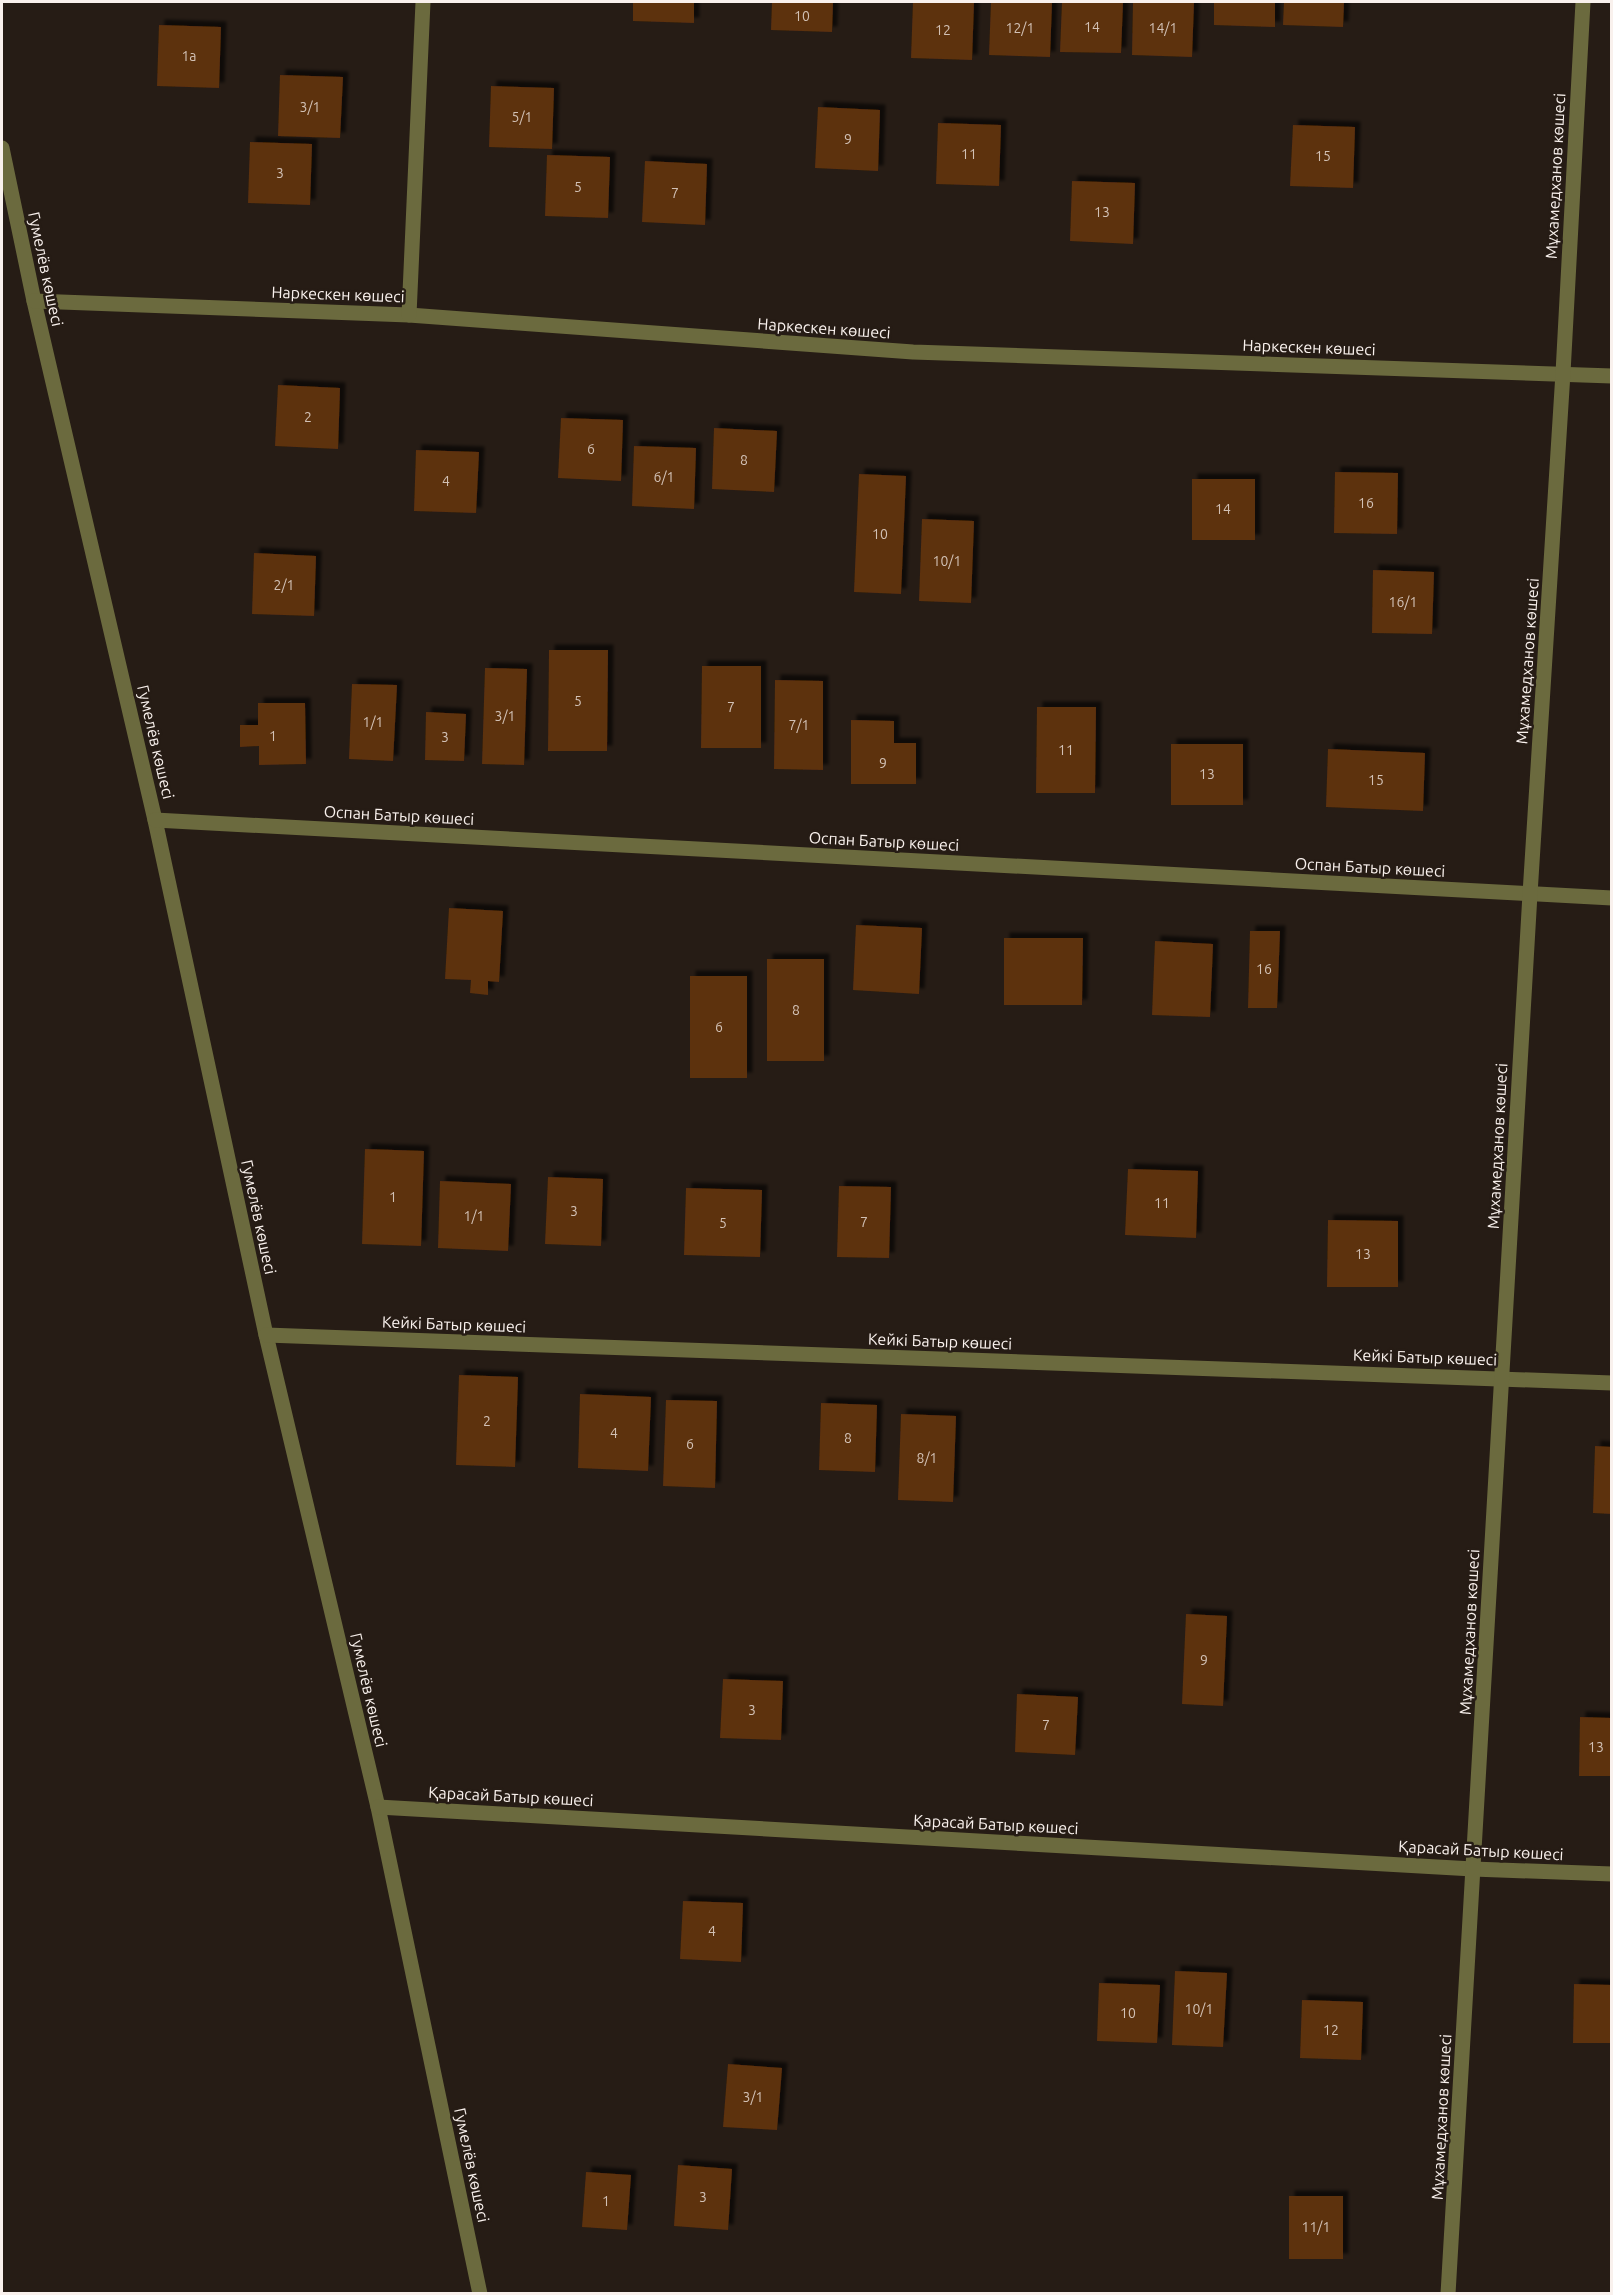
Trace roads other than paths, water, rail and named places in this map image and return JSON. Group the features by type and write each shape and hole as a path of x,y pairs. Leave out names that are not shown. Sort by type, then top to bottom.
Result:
{"street":[{"path":"409,315 423,2"},
{"name":"Мұхамедханов көшесі","path":"1448,2294 1530,894 1563,373 1583,2"},
{"name":"Гумелёв көшесі","path":"2,148 34,300 155,820 266,1335 378,1807 480,2294"},
{"name":"Наркескен көшесі","path":"34,300 409,315 913,352 1611,376"},
{"name":"Оспан Батыр көшесі","path":"155,820 1611,898"},
{"name":"Кейкі Батыр көшесі","path":"266,1335 1611,1383"},
{"name":"Қарасай Батыр көшесі","path":"378,1807 1473,1869 1611,1874"}]}
